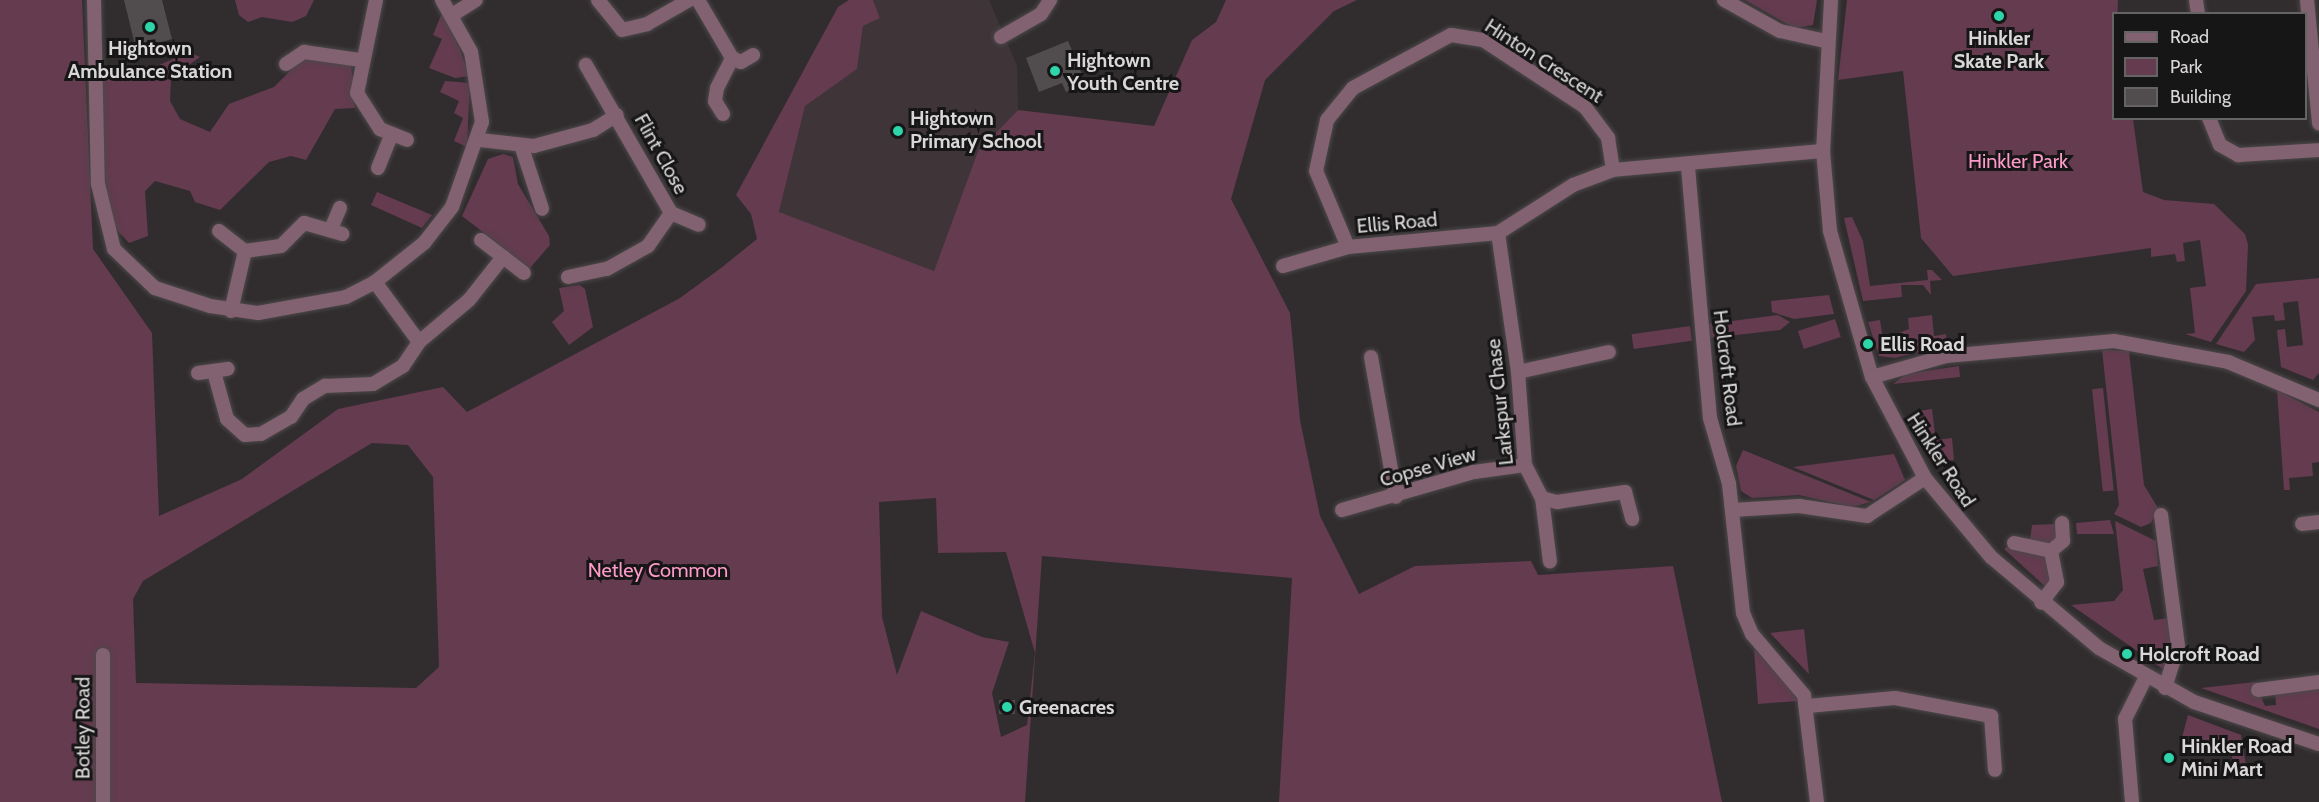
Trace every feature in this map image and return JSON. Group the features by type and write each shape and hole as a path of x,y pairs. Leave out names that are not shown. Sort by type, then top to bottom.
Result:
{"street":[{"path":"94,0 98,184 114,249 155,288 231,310 296,308 346,297 375,282 441,224 480,140 478,78 452,15 441,0"},
{"path":"376,0 361,60 357,93 364,109 380,129 406,140"},
{"path":"452,15 476,0"},
{"path":"598,0 622,30 647,24 689,0"},
{"path":"698,0 732,58 741,62 753,55"},
{"path":"1001,37 1041,14 1050,0"},
{"path":"1724,0 1780,31 1825,40"},
{"name":"Hinkler Road","path":"1831,0 1825,40 1822,151 1835,252 1872,377 1925,478 1962,527 2040,603 2146,677 2164,688 2319,744"},
{"path":"2307,0 2314,25 2319,123"},
{"name":"Hinton Crescent","path":"1348,247 1316,171 1327,120 1353,88 1451,35 1483,40 1585,107 1608,138 1613,170"},
{"path":"286,64 300,47 361,60"},
{"path":"723,114 715,101 717,88 732,58"},
{"name":"Flint Close","path":"586,65 671,213 699,225"},
{"name":"Flint Close","path":"480,140 522,148 593,130 616,115"},
{"path":"2210,120 2220,145 2238,155 2319,150"},
{"path":"378,168 392,134"},
{"path":"522,148 542,209"},
{"name":"Ellis Road","path":"1283,266 1348,247 1498,233 1573,185 1613,170 1688,167 1822,151"},
{"name":"Holcroft Road","path":"1688,167 1710,418 1732,510 1743,613 1752,634 1798,684 1808,706 1817,802"},
{"path":"219,231 245,251 281,246 304,223 337,231 340,208"},
{"name":"Flint Close","path":"568,277 594,273 648,246 671,213"},
{"name":"Larkspur Chase","path":"1498,233 1518,372 1525,465 1542,498 1550,562"},
{"path":"481,240 524,273"},
{"path":"231,310 245,251"},
{"path":"198,373 221,370 227,419 244,435 261,434 291,417 303,399 325,386 373,384 403,366 419,342 469,300 503,257"},
{"path":"594,273 595,288"},
{"path":"375,282 419,342"},
{"path":"1872,377 1946,356 2114,341 2228,362 2319,400"},
{"path":"1518,372 1609,352"},
{"path":"1371,357 1396,497"},
{"name":"Copse View","path":"1342,510 1396,497 1474,472 1525,465"},
{"path":"1732,510 1799,506 1868,516 1925,478"},
{"path":"1542,498 1557,502 1625,492 1632,519"},
{"path":"2162,515 2178,646 2164,688"},
{"path":"2302,524 2319,522"},
{"path":"2040,603 2057,582 2051,551 2065,526"},
{"path":"2014,543 2051,551"},
{"name":"Botley Road","path":"103,655 103,802"},
{"path":"2132,802 2125,719 2146,677"},
{"path":"2265,693 2319,682"},
{"path":"1808,706 1895,698 1991,716 1995,770"}],"shaded area":[{"name":"Hightown Primary School","path":"873,0 989,0 1017,66 1018,110 978,151 934,271 779,213 805,105 857,69 863,26 880,18"}],"green space":[{"name":"Netley Common","path":"0,0 82,0 93,249 152,333 159,516 242,479 338,409 443,387 467,412 680,298 721,268 757,239 751,214 736,195 838,7 849,0 873,0 880,18 863,26 857,69 805,106 779,212 934,271 978,151 1018,110 1154,126 1192,40 1216,22 1226,0 1357,0 1334,11 1265,80 1231,199 1290,313 1300,420 1320,516 1359,594 1415,566 1531,561 1538,575 1673,566 1722,802 1279,802 1292,578 1042,556 1025,802 0,802","holes":["372,443 408,445 433,477 439,667 416,688 136,683 133,599 143,581","936,498 938,553 1006,552 1035,653 1027,725 1001,737 992,693 1009,642 982,637 921,611 897,675 882,617 879,502"]},
{"path":"235,0 314,0 306,16 292,22 262,17 248,22 239,15"},
{"path":"1745,0 1817,0 1813,25 1794,28"},
{"name":"Hinkler Park","path":"1847,0 2118,0 2118,12 2112,12 2112,120 2133,120 2143,192 2164,200 2214,204 2245,234 2248,245 2246,291 2211,342 2185,334 2195,333 2190,288 2206,286 2200,240 2183,243 2185,261 2177,262 2175,254 2151,257 2151,248 1953,276 1921,238 1903,71 1838,80"},
{"path":"442,13 459,47 469,76 455,78 429,68 442,39 433,35"},
{"path":"189,52 200,57 171,78 170,101 180,119 210,132 229,104 274,87 302,59 351,64 355,108 335,109 306,160 291,156 269,162 220,210 195,202 190,191 155,181 145,191 148,236 129,243 117,230 106,198 101,68 157,66"},
{"path":"445,81 470,83 467,147 454,141 463,118 454,113 459,101 440,92"},
{"path":"503,154 513,157 518,184 549,236 550,245 530,268 462,216 488,159"},
{"path":"377,192 432,215 422,228 371,205"},
{"path":"1852,217 1863,241 1870,286 1928,280 1927,270 1932,270 1942,280 1930,281 1931,295 1923,285 1901,285 1902,297 1863,301 1844,218"},
{"path":"2319,278 2319,373 2313,380 2281,367 2277,330 2285,329 2287,347 2303,345 2298,301 2283,303 2285,320 2275,321 2274,315 2252,317 2255,340 2244,352 2216,344 2256,284"},
{"path":"580,285 585,289 593,327 569,345 552,322 564,311 559,288"},
{"path":"1829,295 1834,314 1794,319 1772,312 1771,301"},
{"path":"1778,315 1790,322 1780,330 1710,338 1709,324"},
{"path":"1932,315 1934,336 1946,334 1947,345 1895,358 1879,356 1868,322 1880,320 1883,339 1909,329 1908,318"},
{"path":"1835,319 1841,337 1804,349 1798,331"},
{"path":"1690,326 1692,341 1634,349 1632,334"},
{"path":"2102,350 2129,351 2144,485 2158,508 2151,523 2141,527 2114,514 2119,505"},
{"path":"1959,366 1960,377 1893,384 1906,374"},
{"path":"2103,388 2114,490 2103,492 2092,389"},
{"path":"2277,390 2319,412 2319,462 2312,463 2313,476 2289,478 2290,490 2284,490"},
{"path":"1932,409 1935,434 1916,436 1911,427 1920,426 1918,411"},
{"path":"1952,438 1954,460 1932,463 1928,456 1939,455 1937,448 1924,449 1920,442"},
{"path":"1743,450 1871,502 1852,507 1799,495 1752,498 1741,491 1736,466"},
{"path":"1894,454 1905,480 1874,500 1793,467"},
{"path":"2110,520 2114,534 2077,534 2076,523"},
{"path":"2115,521 2156,541 2158,566 2143,569 2154,620 2168,618 2174,641 2166,671 2071,605 2114,601 2123,590"},
{"path":"2058,524 2060,535 2050,545 2030,541 2032,525"},
{"path":"2008,546 2044,554 2052,575 2049,590 2004,549"},
{"path":"1804,629 1809,674 1770,633"},
{"path":"1754,649 1790,686 1798,701 1758,704"},
{"path":"2255,682 2265,706 2276,705 2275,692 2319,686 2319,729 2201,688"},
{"path":"2188,715 2241,735 2247,771 2234,772 2230,742 2180,745"}],"building":[{"name":"Hightown Ambulance Station","path":"124,0 162,0 172,39 136,49"},
{"name":"Hightown Youth Centre","path":"1068,41 1086,84 1066,92 1062,83 1039,92 1026,58"},
{"name":"Greenacres","path":"999,700 1015,700 1015,714 999,714"}],"place":[{"name":"Hinkler Skate Park","path":"1999,16"},
{"name":"Hightown Ambulance Station","path":"150,27"},
{"name":"Hightown Youth Centre","path":"1055,71"},
{"name":"Hightown Primary School","path":"898,131"},
{"name":"Ellis Road","path":"1868,344"},
{"name":"Holcroft Road","path":"2127,654"},
{"name":"Greenacres","path":"1007,707"},
{"name":"Hinkler Road Mini Mart","path":"2169,758"}]}
